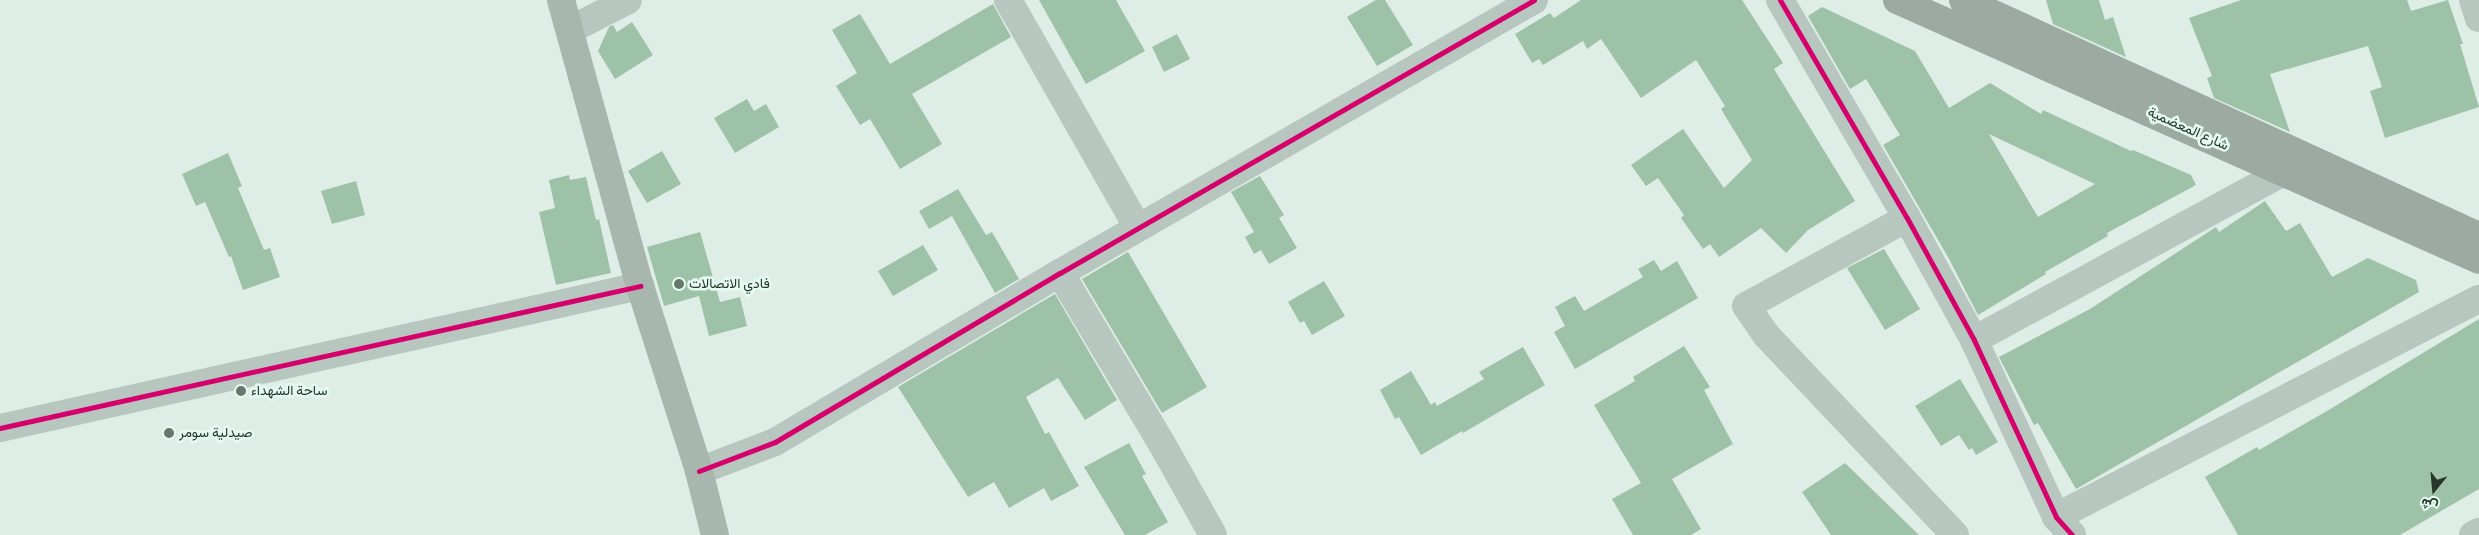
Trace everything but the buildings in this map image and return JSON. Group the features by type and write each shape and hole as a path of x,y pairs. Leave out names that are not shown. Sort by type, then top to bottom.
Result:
{"main road":[{"path":"561,0 640,286 700,472 715,535"},
{"name":"شارع المعضمية","path":"1897,0 2479,260"},
{"name":"شارع المعضمية","path":"1963,0 2479,236"}],"street":[{"path":"570,30 628,0"},
{"path":"1008,0 1138,228"},
{"path":"700,472 775,442 1060,273 1464,38 1534,0"},
{"path":"1780,0 1907,218 1974,340 2064,526 2479,298"},
{"path":"2473,0 2479,18"},
{"path":"1974,340 2284,172"},
{"path":"1907,218 1746,306 1766,335 1955,535"},
{"path":"1060,273 1162,444 1212,535"},
{"path":"0,428 640,286"},
{"path":"2473,535 2479,532"}],"cycle path":[{"path":"699,471 775,442 1060,273 1534,0"},
{"path":"1780,0 1907,218 1974,340 2056,517 2072,535"},
{"path":"0,428 640,286"}],"place":[{"name":"فادي الاتصالات","path":"679,284"},
{"name":"ساحة الشهداء","path":"241,391"},
{"name":"صيدلية سومر","path":"169,433"}]}
